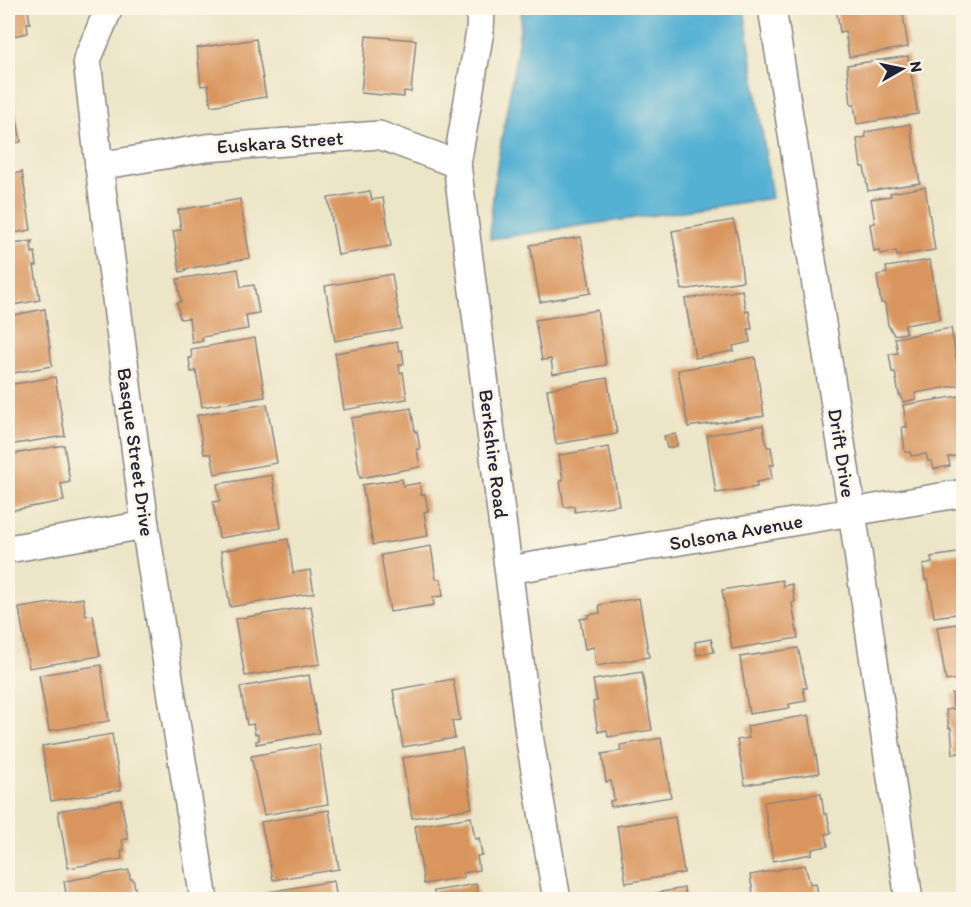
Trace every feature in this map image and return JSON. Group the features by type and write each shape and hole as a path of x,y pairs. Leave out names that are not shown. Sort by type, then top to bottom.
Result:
{"street":[{"name":"Basque Street Drive","path":"109,8 87,60 146,525 204,900"},
{"name":"Berkshire Road","path":"482,8 480,32 457,164 530,741 556,900"},
{"name":"Drift Drive","path":"772,8 852,512 909,900"},
{"name":"Euskara Street","path":"99,166 206,148 379,135 457,164"},
{"name":"Solsona Avenue","path":"509,570 963,494"},
{"path":"8,549 146,525"}],"water":[{"path":"522,8 744,8 772,198 490,239 499,152 515,66"}],"building":[{"path":"8,8 28,9 30,23 27,23 28,33 8,37"},
{"path":"836,8 902,8 908,47 849,57 845,31 840,32"},
{"path":"366,36 416,40 411,92 404,91 404,97 361,93"},
{"path":"256,39 266,97 211,106 208,85 201,86 197,48"},
{"path":"908,56 918,114 857,124 854,104 851,105 847,65"},
{"path":"14,102 21,142 8,144 8,103"},
{"path":"910,124 920,183 868,191 864,167 861,167 857,139 866,137 865,132"},
{"path":"22,172 31,230 8,234 8,175"},
{"path":"925,187 935,250 897,256 896,251 880,254 879,250 874,251 870,224 875,223 871,199"},
{"path":"370,191 372,200 383,198 391,246 338,255 328,198"},
{"path":"240,199 250,258 185,269 186,271 180,272 173,231 181,230 178,210"},
{"path":"733,220 738,239 743,281 682,290 672,231"},
{"path":"581,237 591,293 540,302 530,245"},
{"path":"33,241 32,253 35,252 37,266 34,266 40,300 8,306 8,245"},
{"path":"930,260 940,319 905,325 906,333 894,335 888,325 885,303 881,303 877,275 887,273 886,267"},
{"path":"238,269 241,287 254,285 259,313 246,315 248,329 202,337 203,341 192,343 189,318 180,319 177,303 181,302 177,279"},
{"path":"392,274 401,329 335,341 325,286"},
{"path":"742,290 752,329 748,329 750,342 733,346 734,351 695,358 685,299"},
{"path":"45,309 52,366 8,374 8,316"},
{"path":"597,310 606,365 553,374 551,359 542,360 535,320"},
{"path":"951,328 961,385 915,393 916,399 903,402 899,395 895,372 892,372 889,354 898,353 895,338"},
{"path":"255,338 265,397 202,407 196,371 191,372 189,358 192,358 191,349"},
{"path":"397,342 399,351 402,350 404,364 399,365 400,373 403,372 407,399 344,410 335,353"},
{"path":"755,357 764,416 688,427 678,370"},
{"path":"55,377 65,436 8,445 8,385"},
{"path":"607,378 617,434 556,444 547,389"},
{"path":"959,396 964,421 964,455 948,457 950,466 934,469 932,461 928,461 926,454 911,456 910,452 905,452 902,427 907,427 903,405"},
{"path":"267,404 277,463 215,474 211,454 204,454 197,415"},
{"path":"411,408 420,449 417,449 420,467 360,478 351,418"},
{"path":"763,425 767,447 771,447 774,465 770,465 772,479 756,482 757,487 716,493 707,435"},
{"path":"676,434 677,446 667,448 664,436"},
{"path":"64,445 70,482 61,484 64,501 8,511 8,455"},
{"path":"609,447 619,505 575,512 574,506 564,507 559,455"},
{"path":"272,475 281,528 219,538 213,502 220,501 217,484"},
{"path":"402,479 403,486 420,483 421,495 425,494 428,511 424,512 428,536 373,545 362,485"},
{"path":"288,539 293,573 310,570 314,593 230,607 221,551"},
{"path":"431,546 436,579 441,579 443,596 433,597 434,605 390,612 381,555"},
{"path":"964,552 964,613 934,617 923,565 932,563 931,557"},
{"path":"782,580 783,586 792,584 795,602 792,603 798,638 732,649 722,590"},
{"path":"83,598 86,616 93,615 100,656 29,668 19,608"},
{"path":"639,598 649,657 596,666 594,647 585,649 580,619 600,613 599,605"},
{"path":"311,606 320,664 245,676 235,619"},
{"path":"964,623 964,678 946,681 937,627"},
{"path":"711,639 714,652 697,655 695,642"},
{"path":"798,648 807,688 803,688 806,701 789,704 790,708 749,714 740,657"},
{"path":"101,665 109,721 49,731 39,675"},
{"path":"642,672 652,730 608,737 607,730 598,732 593,702 597,701 593,680"},
{"path":"309,675 319,733 256,744 259,740 258,734 255,734 253,724 247,725 240,687"},
{"path":"453,679 460,720 452,721 455,738 403,747 393,690"},
{"path":"964,693 964,752 953,754 951,728 949,728 946,710 953,709 952,694"},
{"path":"809,715 819,773 745,785 737,740 749,738 747,726"},
{"path":"112,734 121,790 51,801 42,746"},
{"path":"661,738 671,797 611,807 610,801 614,800 611,781 606,782 602,754 621,751 620,745"},
{"path":"319,744 328,804 264,815 251,756"},
{"path":"462,748 472,808 412,818 402,758"},
{"path":"821,793 824,814 827,814 831,833 826,834 828,846 812,849 812,854 773,861 764,802"},
{"path":"964,793 964,822 962,822 958,794"},
{"path":"121,800 128,839 122,840 124,850 121,850 122,859 68,868 58,811"},
{"path":"329,810 339,869 273,880 261,822"},
{"path":"471,817 475,839 479,838 482,855 477,856 479,870 463,873 464,877 424,884 415,826"},
{"path":"675,817 684,873 626,883 617,826"},
{"path":"805,865 810,884 816,883 819,900 754,900 750,875"},
{"path":"129,870 136,892 131,893 132,900 67,900 64,881"},
{"path":"334,881 337,900 274,900 274,895 268,896 267,892"},
{"path":"476,884 479,900 435,900 434,891"},
{"path":"684,888 686,900 645,900 645,895"}]}
